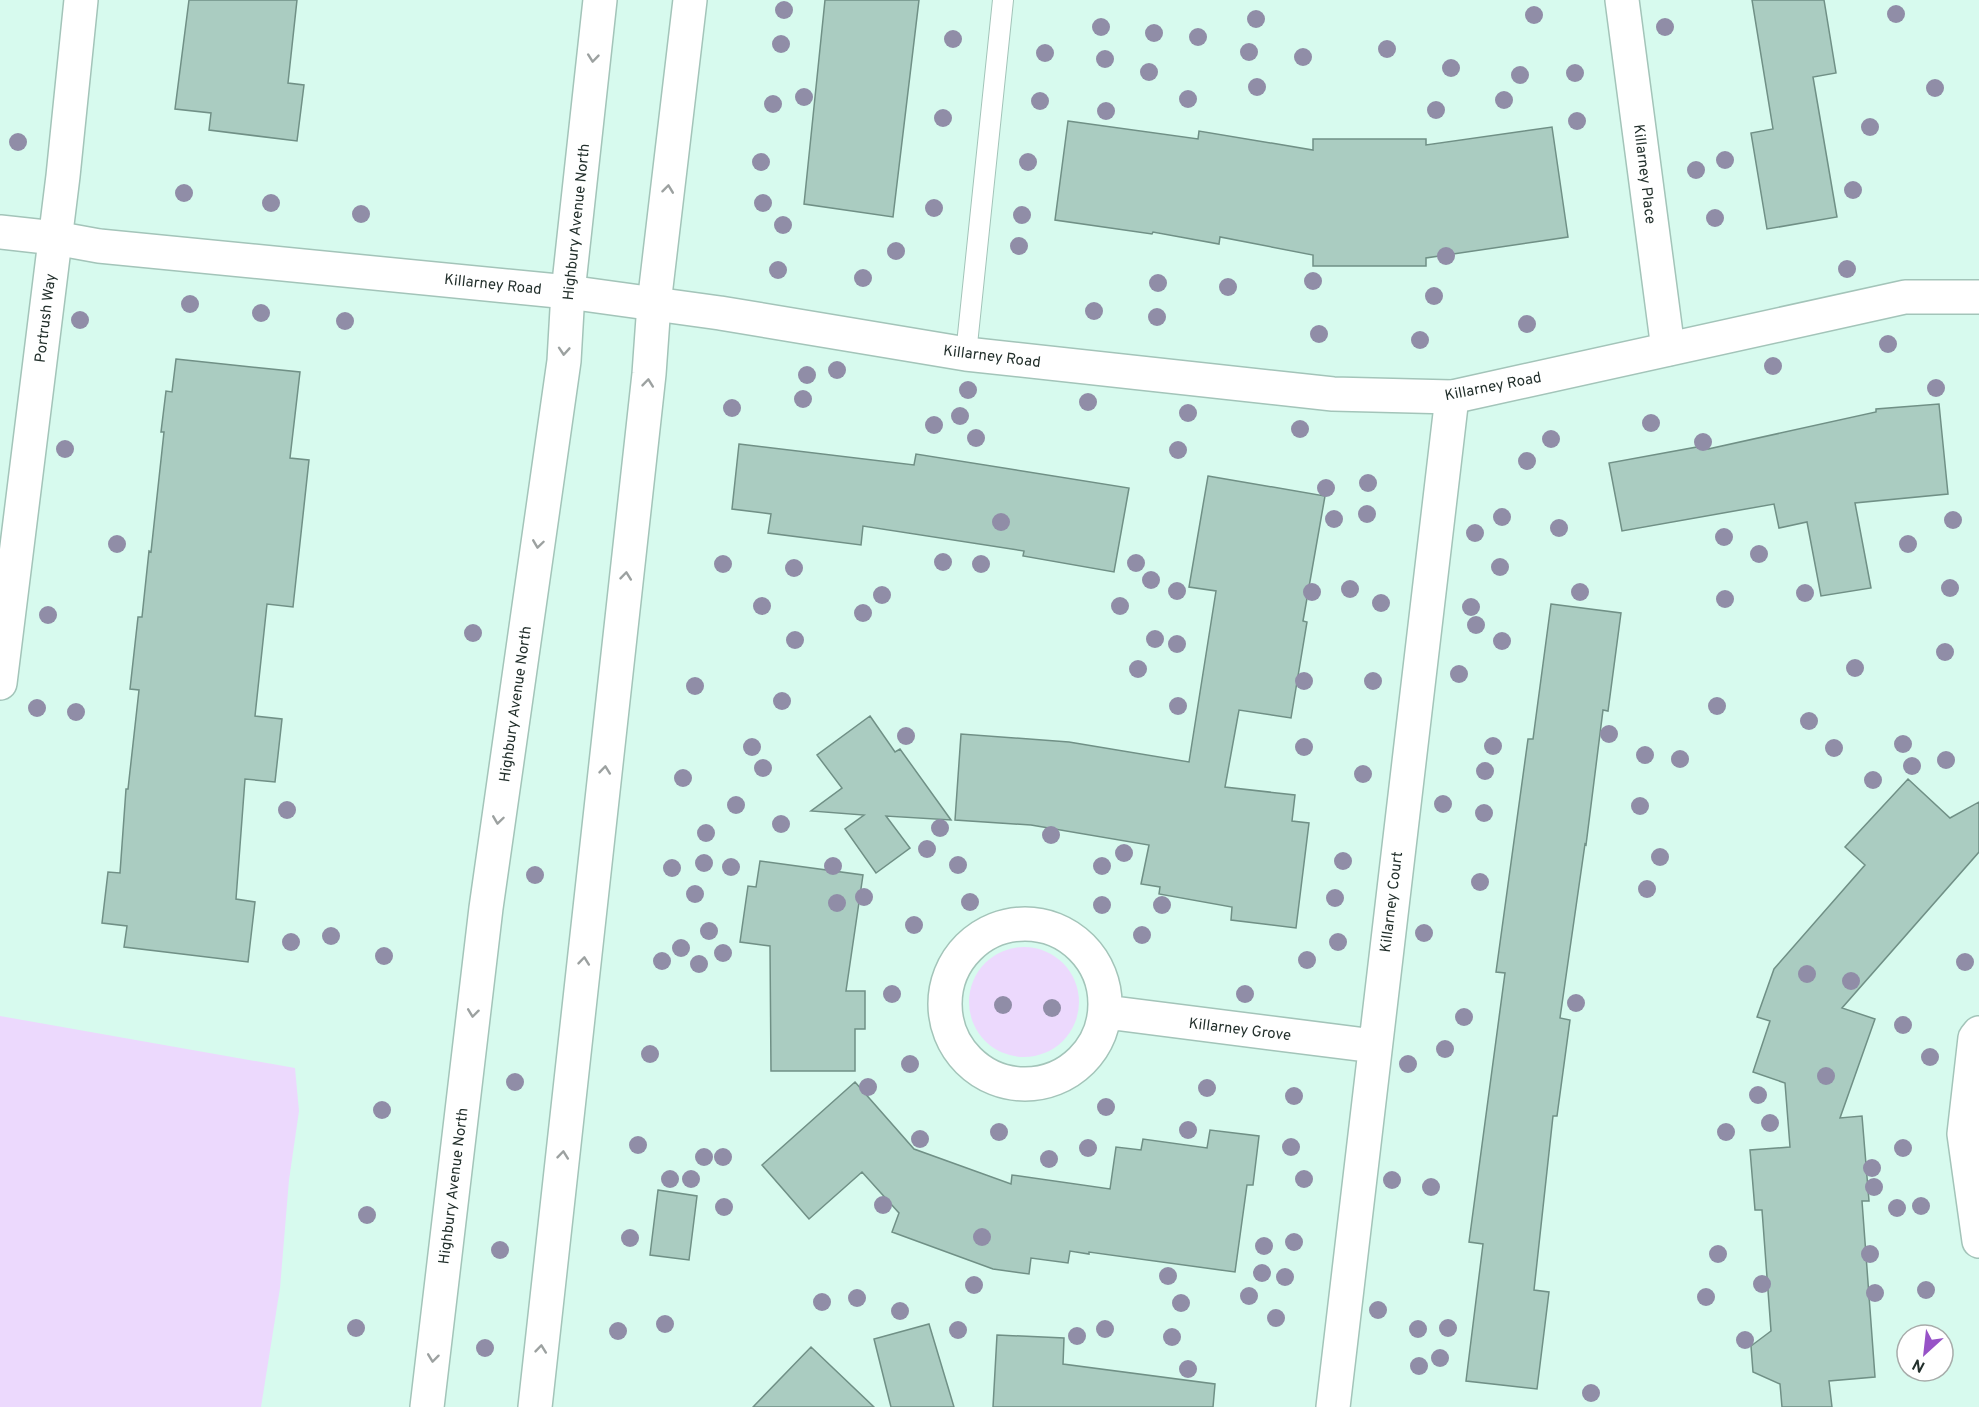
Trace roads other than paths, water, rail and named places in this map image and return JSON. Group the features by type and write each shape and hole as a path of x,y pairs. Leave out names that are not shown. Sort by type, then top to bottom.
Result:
{"street":[{"name":"Portrush Way","path":"0,683 2,636 55,238 81,0"},
{"name":"Highbury Avenue North","path":"427,1407 486,908 564,361 568,292 600,0"},
{"path":"535,1407 649,374 654,304 690,0"},
{"name":"Killarney Place","path":"1622,0 1668,348"},
{"name":"Killarney Road","path":"0,232 99,246 568,292 720,313 966,354 1333,394 1452,397 1905,297 1979,297"},
{"name":"Killarney Court","path":"1333,1407 1452,397"},
{"path":"1027,923 1053,928 1076,941 1094,962 1104,986 1106,1012 1099,1038 1084,1060 1062,1076 1036,1084 1010,1083 985,1074 964,1057 950,1034 944,1008 947,982 958,958 977,939 1001,927 1027,923"},
{"name":"Killarney Grove","path":"1106,1012 1374,1046"},
{"path":"1979,1033 1975,1038 1964,1134 1979,1241"}],"lane":[{"path":"966,354 1003,0"}]}
